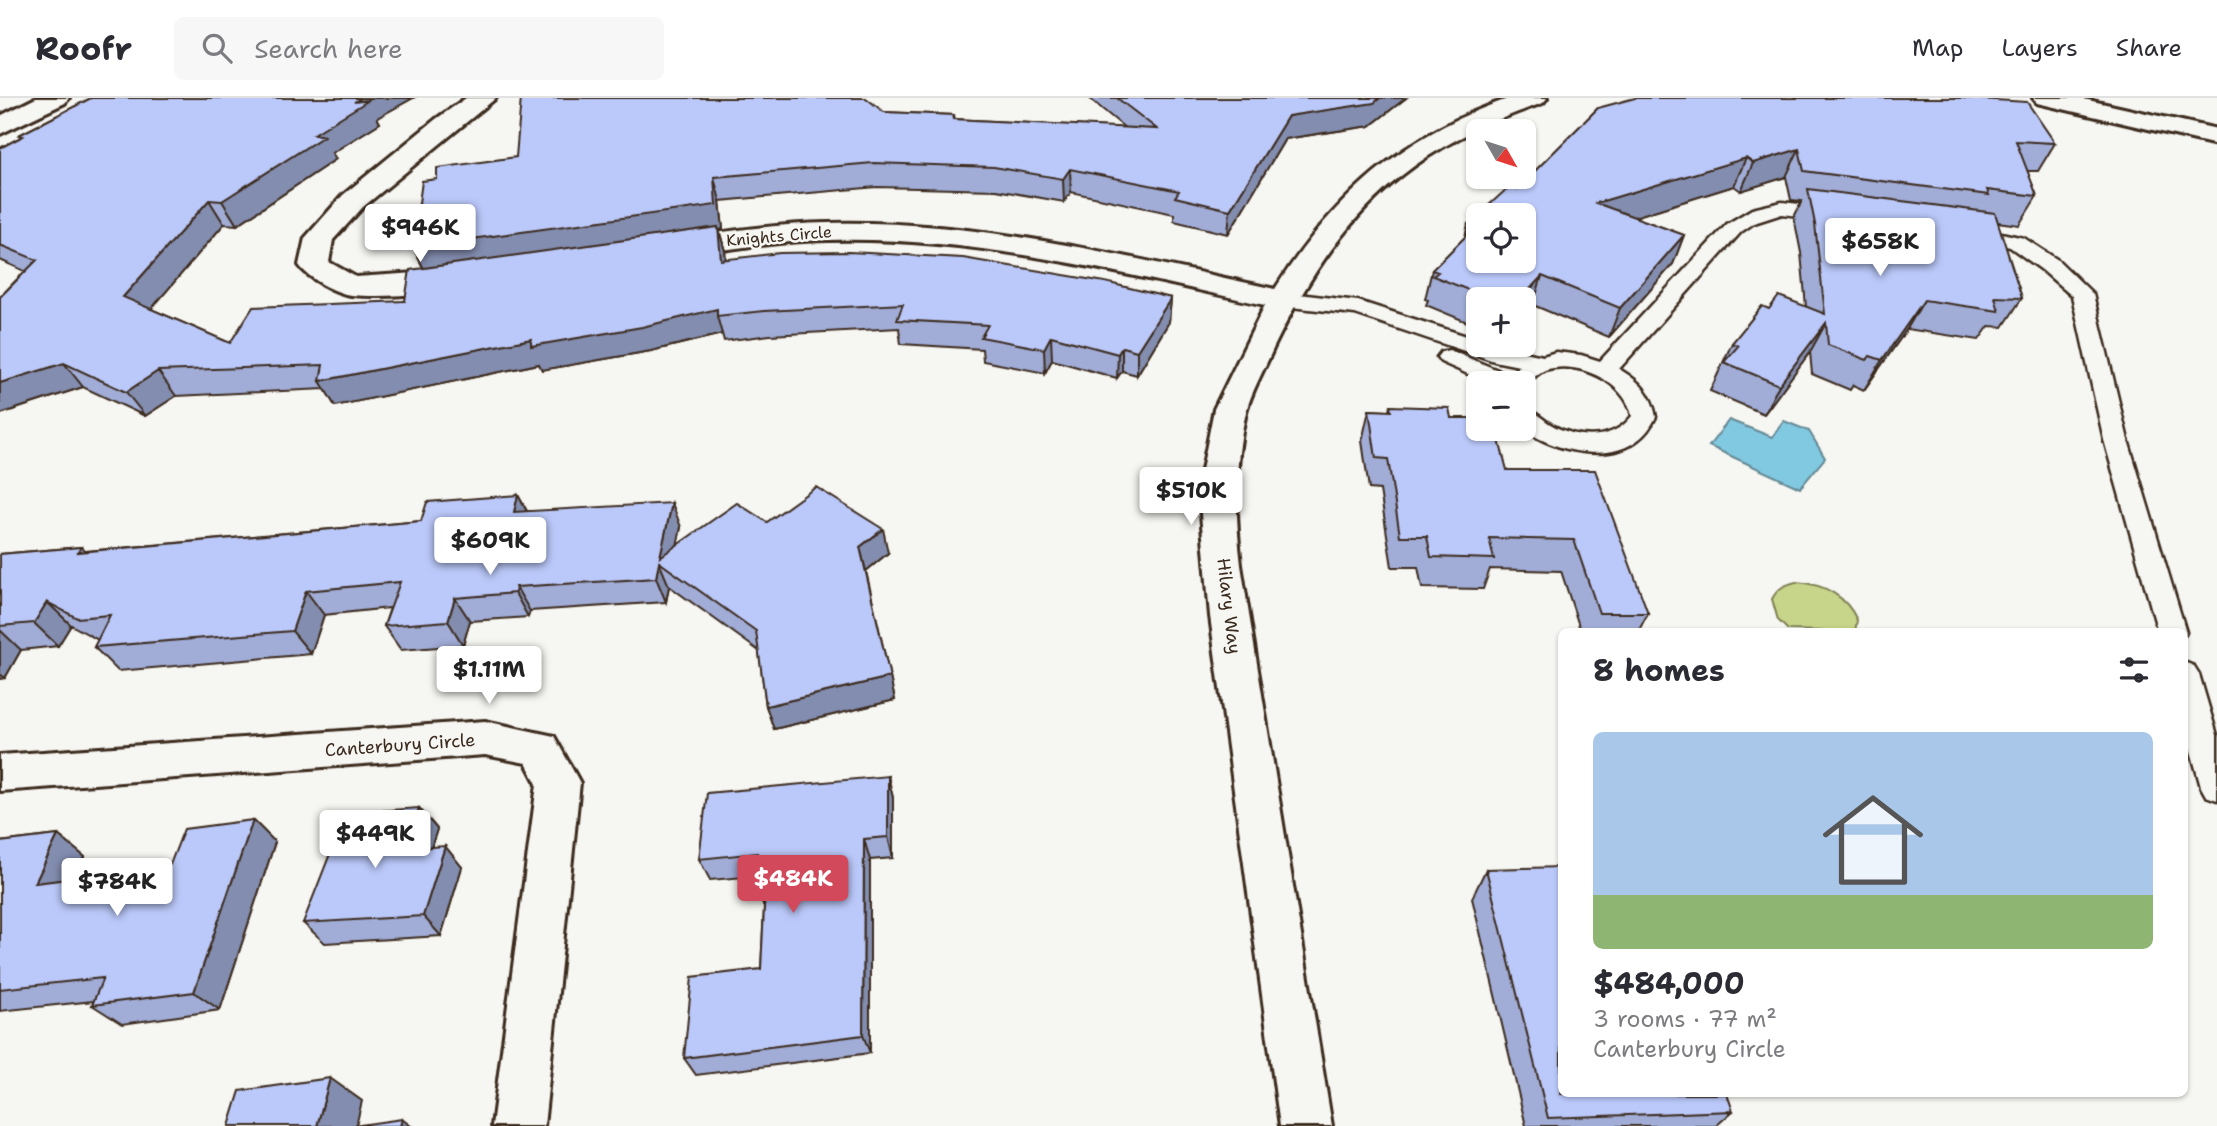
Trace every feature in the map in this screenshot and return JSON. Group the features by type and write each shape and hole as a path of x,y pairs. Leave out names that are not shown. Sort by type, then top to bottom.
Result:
{"street":[{"path":"0,126 56,98"},
{"path":"483,98 445,124 353,201 319,238 314,265 350,286 441,282 493,274"},
{"name":"Hilary Way","path":"1306,1126 1229,617 1220,536 1219,480 1232,403 1281,299 1300,267 1339,217 1388,172 1428,144 1517,103 1534,98"},
{"path":"2046,98 2217,137"},
{"name":"Knights Circle","path":"636,254 793,233 848,231 939,235 1079,256 1281,299"},
{"name":"Canterbury Circle","path":"0,773 485,738 539,748 559,783 518,1126"}],"lane":[{"path":"1605,370 1734,228 1753,214 1782,207 1852,216"},
{"path":"1949,229 2017,242 2050,265 2082,294 2116,440 2171,628"},
{"path":"1281,299 1358,308 1502,356 1543,363 1579,362 1605,370 1633,387 1642,402 1644,416 1638,429 1625,438 1606,444 1583,444 1564,440 1536,425"},
{"path":"1281,299 1432,350 1485,371"},
{"path":"1528,371 1543,363"},
{"path":"2188,688 2217,787"}],"green space":[{"path":"1796,582 1815,585 1840,597 1857,620 1856,628 1786,628 1778,620 1772,599 1788,584"}],"water":[{"path":"1729,420 1772,437 1784,421 1809,431 1825,458 1800,488 1709,446"}],"building":[{"path":"91,98 361,98 354,102 369,100 314,134 324,136 222,201 209,200 123,297 230,343 253,307 405,301 410,270 718,227 721,260 780,253 849,252 963,258 1105,282 1171,298 1137,351 1122,347 1118,354 1051,336 1044,349 981,337 988,325 897,320 903,304 717,316 717,309 642,327 531,346 531,339 320,381 323,365 158,371 126,392 64,363 0,383 0,297 37,260 0,245 0,148 23,136 19,135"},
{"path":"521,98 866,98 884,112 954,115 953,119 1157,129 1117,98 1380,98 1374,103 1288,116 1230,210 1175,197 1179,191 1070,169 1063,179 994,167 873,163 714,177 716,205 413,247 422,181 437,179 437,168 516,157"},
{"path":"1635,98 1962,98 2027,102 2055,143 2016,141 2037,196 1987,190 1989,195 1804,171 1799,149 1753,163 1746,158 1596,203 1684,235 1620,308 1542,276 1532,287 1466,289 1433,276 1438,272 1432,270 1466,236 1466,273 1536,273 1536,203 1491,203 1507,189 1536,189 1536,170 1598,108"},
{"path":"1808,189 1995,213 2022,298 1995,297 1999,311 1924,300 1882,360 1870,356 1867,360 1828,345 1826,323 1779,385 1724,362 1738,346 1732,343 1762,306 1769,309 1779,296 1825,314 1815,224"},
{"path":"1390,406 1449,408 1451,418 1466,418 1466,441 1499,441 1507,470 1595,470 1648,613 1599,613 1574,540 1489,538 1494,559 1431,557 1427,536 1400,536 1388,459 1376,458 1369,410 1391,411"},
{"path":"816,487 883,529 860,547 890,677 766,706 756,631 659,562 656,578 516,587 515,593 455,598 448,621 384,626 400,582 306,591 292,631 94,647 110,615 77,618 47,602 34,623 0,626 0,554 81,547 78,552 421,521 427,502 518,495 514,512 672,503 660,557 737,503 767,522"},
{"path":"888,776 888,837 864,839 863,1035 684,1058 692,977 761,969 765,887 755,888 757,853 699,859 707,793"},
{"path":"419,808 406,849 445,846 423,916 303,923 346,813"},
{"path":"253,820 194,992 92,1005 103,978 0,989 0,842 58,835 35,883 169,867 184,829"},
{"path":"1558,867 1558,1097 1728,1097 1733,1111 1548,1118 1486,869"},
{"path":"330,1078 317,1126 229,1126 240,1091"},
{"path":"402,1119 400,1126 353,1126"}]}
